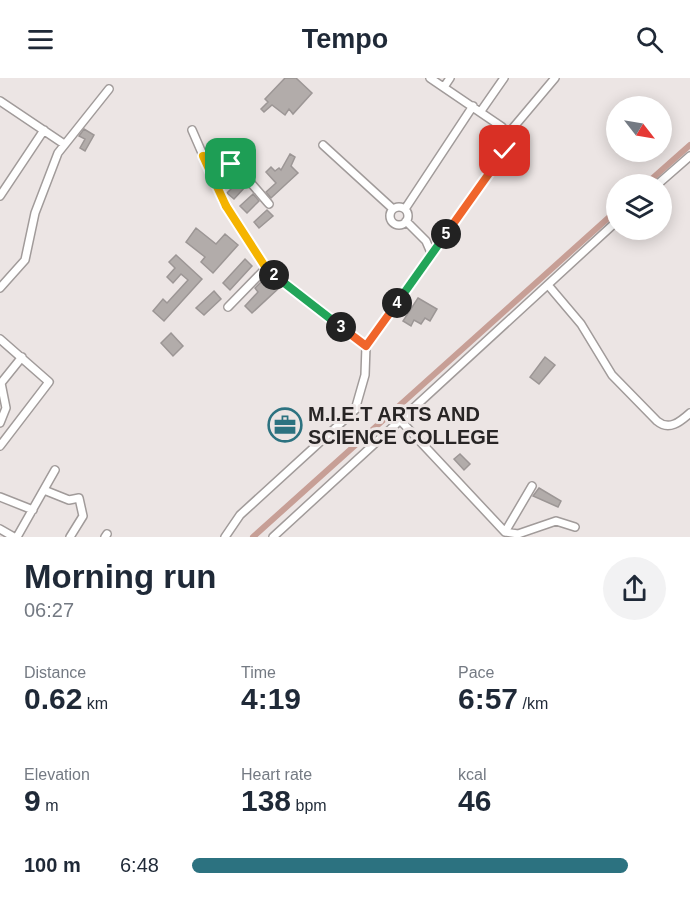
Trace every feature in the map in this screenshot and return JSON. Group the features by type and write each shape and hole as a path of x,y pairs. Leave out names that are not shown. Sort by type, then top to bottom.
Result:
{"street":[{"path":"430,78 481,111 502,127 507,135"},
{"path":"444,87 450,78"},
{"path":"481,111 504,78"},
{"path":"225,537 240,515 355,410 365,375 366,346 505,151 507,135 555,78"},
{"path":"0,288 25,260 35,213 51,168 63,144 109,89"},
{"path":"0,101 63,144"},
{"path":"405,209 473,106"},
{"path":"0,196 3,184 44,130"},
{"path":"192,130 223,201 266,268 366,346"},
{"path":"323,145 393,209"},
{"path":"203,156 222,159 231,164 269,204"},
{"path":"669,174 690,156"},
{"path":"400,207 405,209 408,214 406,221 399,225 394,223 390,216 393,209 400,207"},
{"path":"406,221 426,241 432,255"},
{"path":"273,537 606,231"},
{"path":"228,307 266,268"},
{"path":"548,285 581,324 612,375 661,425 675,425 690,413"},
{"path":"0,339 49,382 0,446"},
{"path":"0,423 6,408 1,383 22,357"},
{"path":"400,420 505,532 518,534 556,520 575,527"},
{"path":"0,529 16,537 55,470"},
{"path":"505,532 532,486"},
{"path":"44,490 69,500 80,498 83,516 70,537"},
{"path":"0,497 33,510"},
{"path":"534,528 537,537"}],"building":[{"path":"285,78 296,78 312,93 293,114 289,109 285,115 272,105 264,112 261,109 268,102 265,99"},
{"path":"84,129 94,135 85,151 80,148 85,139 79,136"},
{"path":"290,154 295,157 291,166 298,173 271,198 266,192 276,183 266,172 271,167 275,171 279,168 281,170"},
{"path":"240,180 246,186 234,199 227,193"},
{"path":"253,194 259,201 247,213 240,206"},
{"path":"267,210 273,216 259,228 254,222"},
{"path":"196,228 216,244 225,234 238,245 213,273 201,262 205,257 186,242"},
{"path":"176,255 202,279 164,321 153,311 163,299 167,303 188,280 181,274 173,283 167,277 175,268 169,262"},
{"path":"245,259 252,266 230,290 223,283"},
{"path":"267,276 280,287 252,313 245,306 258,292 255,288"},
{"path":"214,291 221,299 204,315 196,308"},
{"path":"418,298 437,309 430,321 425,318 421,324 414,320 411,326 403,321"},
{"path":"171,333 183,346 173,356 161,343"},
{"path":"545,357 555,365 539,384 530,377"},
{"path":"460,454 470,464 464,470 454,459"},
{"path":"539,488 561,501 558,507 533,496"}],"waterway":[{"path":"657,174 690,145"},
{"path":"253,537 606,220"}],"place":[{"name":"M.I.E.T ARTS AND SCIENCE COLLEGE","path":"285,425"}],"route":[{"path":"231,164 222,159 203,156 223,201 266,268 366,346 505,151"}]}
